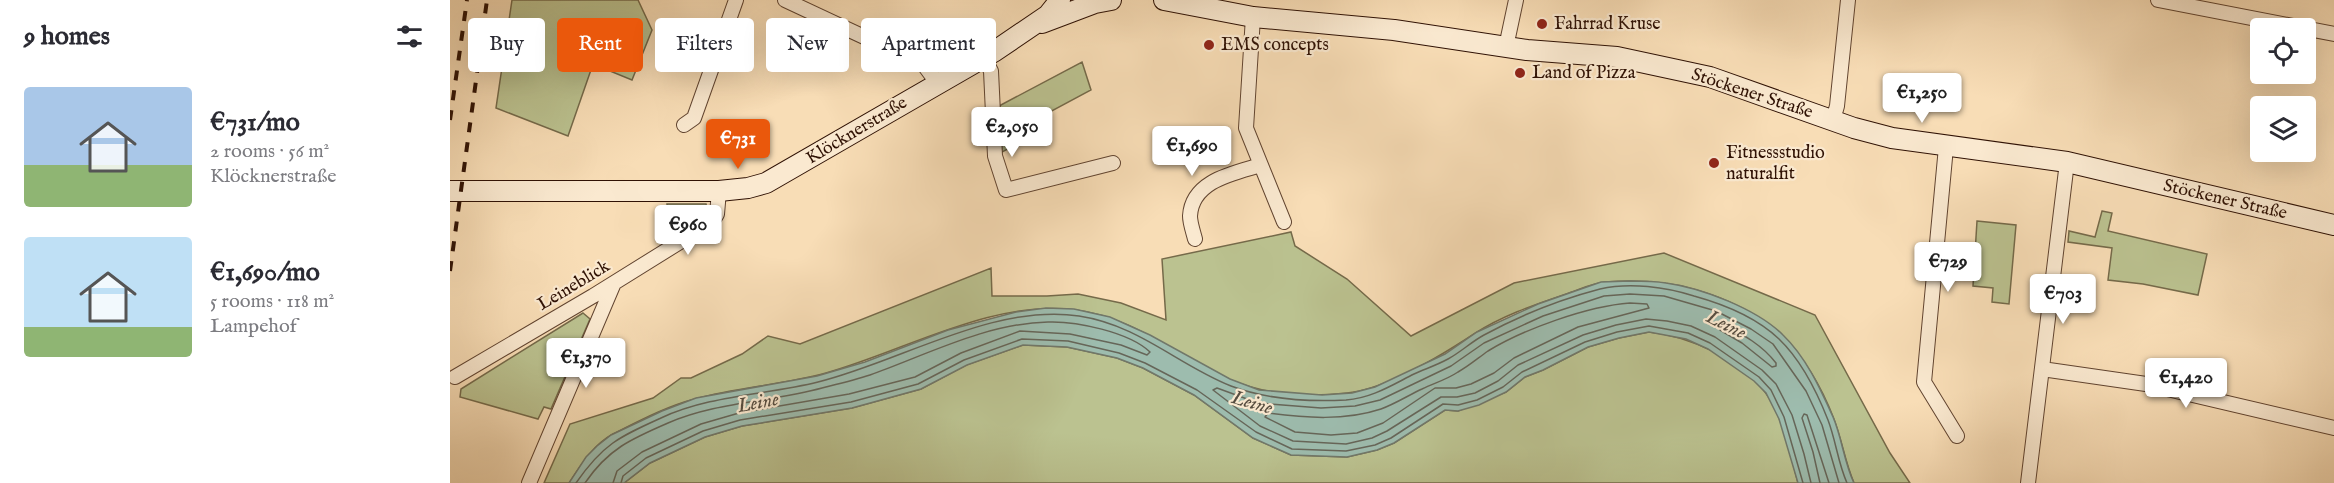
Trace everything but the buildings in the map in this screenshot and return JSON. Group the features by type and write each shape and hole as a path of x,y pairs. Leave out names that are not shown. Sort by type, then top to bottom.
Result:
{"main road":[{"path":"1033,26 1048,15 1060,0"},
{"path":"1033,26 1095,3 1110,0"},
{"name":"Stöckener Straße","path":"1164,0 1253,17 1394,30 1506,47 1617,57 1710,77 1892,138 2067,162 2334,225"},
{"name":"Klöcknerstraße","path":"996,50 1033,26"},
{"name":"Klöcknerstraße","path":"450,191 719,191 748,188 766,183 959,72"}],"street":[{"path":"684,125 694,118 736,0"},
{"path":"785,0 924,65 938,84"},
{"path":"1506,47 1516,0"},
{"path":"2157,0 2334,34"},
{"path":"1833,120 1837,106 1847,6"},
{"path":"1253,17 1246,128 1284,222"},
{"path":"991,72 994,156 1006,190 1113,163"},
{"path":"1946,147 1924,382 1957,436"},
{"path":"2028,483 2067,162"},
{"path":"1195,238 1190,217 1191,210 1205,187 1214,180 1261,165"},
{"name":"Leineblick","path":"455,377 712,222 717,214 719,191"},
{"path":"529,483 614,283"},
{"path":"2042,369 2146,384 2334,428"}],"green space":[{"path":"512,0 638,0 652,30 643,52 643,18 557,18 557,72 590,72 568,136 496,108 501,72 545,72 545,18 509,18"},
{"path":"1082,62 1091,90 1044,115 1046,119 1035,125 1039,133 1000,153 999,106"},
{"path":"612,72 635,72 632,80"},
{"path":"667,204 706,204 708,214 669,232"},
{"path":"2102,211 2112,213 2108,231 2207,254 2198,295 2143,284 2108,280 2112,248 2068,242 2069,231 2095,237"},
{"path":"1977,221 2016,225 2009,304 1992,302 1993,288 1973,286"},
{"path":"1291,232 1295,246 1347,279 1411,336 1514,283 1664,253 1815,315 1890,453 1910,483 1854,483 1834,419 1811,372 1797,352 1763,320 1719,297 1693,289 1660,283 1627,281 1596,284 1533,306 1485,327 1430,361 1395,379 1362,390 1333,394 1288,394 1244,385 1212,371 1137,329 1097,314 1076,310 1044,309 1013,312 949,329 826,373 711,395 674,406 613,434 599,444 569,483 544,483 570,424 653,398 681,378 691,378 742,354 768,336 800,344 991,268 992,296 1078,294 1121,303 1166,320 1162,259"},
{"path":"583,313 590,319 551,409 544,407 538,419 460,397 461,389"},
{"path":"1649,332 1680,338 1713,351 1742,369 1754,380 1765,392 1776,412 1798,483 624,483 650,463 705,437 742,426 852,408 921,389 966,365 1023,345 1067,347 1117,358 1143,368 1194,395 1253,438 1291,455 1347,457 1377,450 1394,443 1445,410 1458,411 1506,392 1525,377 1588,347"}],"water":[{"name":"Leine","path":"1601,282 1666,283 1712,295 1744,308 1783,335 1806,363 1823,395 1836,425 1854,483 1798,483 1779,419 1766,393 1754,381 1708,349 1686,339 1649,332 1588,347 1525,377 1506,392 1479,405 1458,411 1445,410 1394,443 1377,450 1347,457 1291,455 1253,438 1194,395 1143,368 1117,358 1067,347 1023,345 967,365 921,389 852,408 742,426 705,437 650,463 624,483 569,483 586,457 611,435 662,411 696,398 817,376 865,362 948,330 1016,312 1046,308 1074,309 1110,317 1150,335 1230,379 1259,390 1322,395 1352,393 1375,387 1445,354 1477,332 1538,304"}],"railway":[{"path":"450,120 467,0"},
{"path":"450,271 487,0"}],"place":[{"name":"Fahrrad Kruse","path":"1542,24"},
{"name":"EMS concepts","path":"1209,45"},
{"name":"Land of Pizza","path":"1520,73"},
{"name":"Fitnessstudio naturalfit","path":"1714,163"}]}
